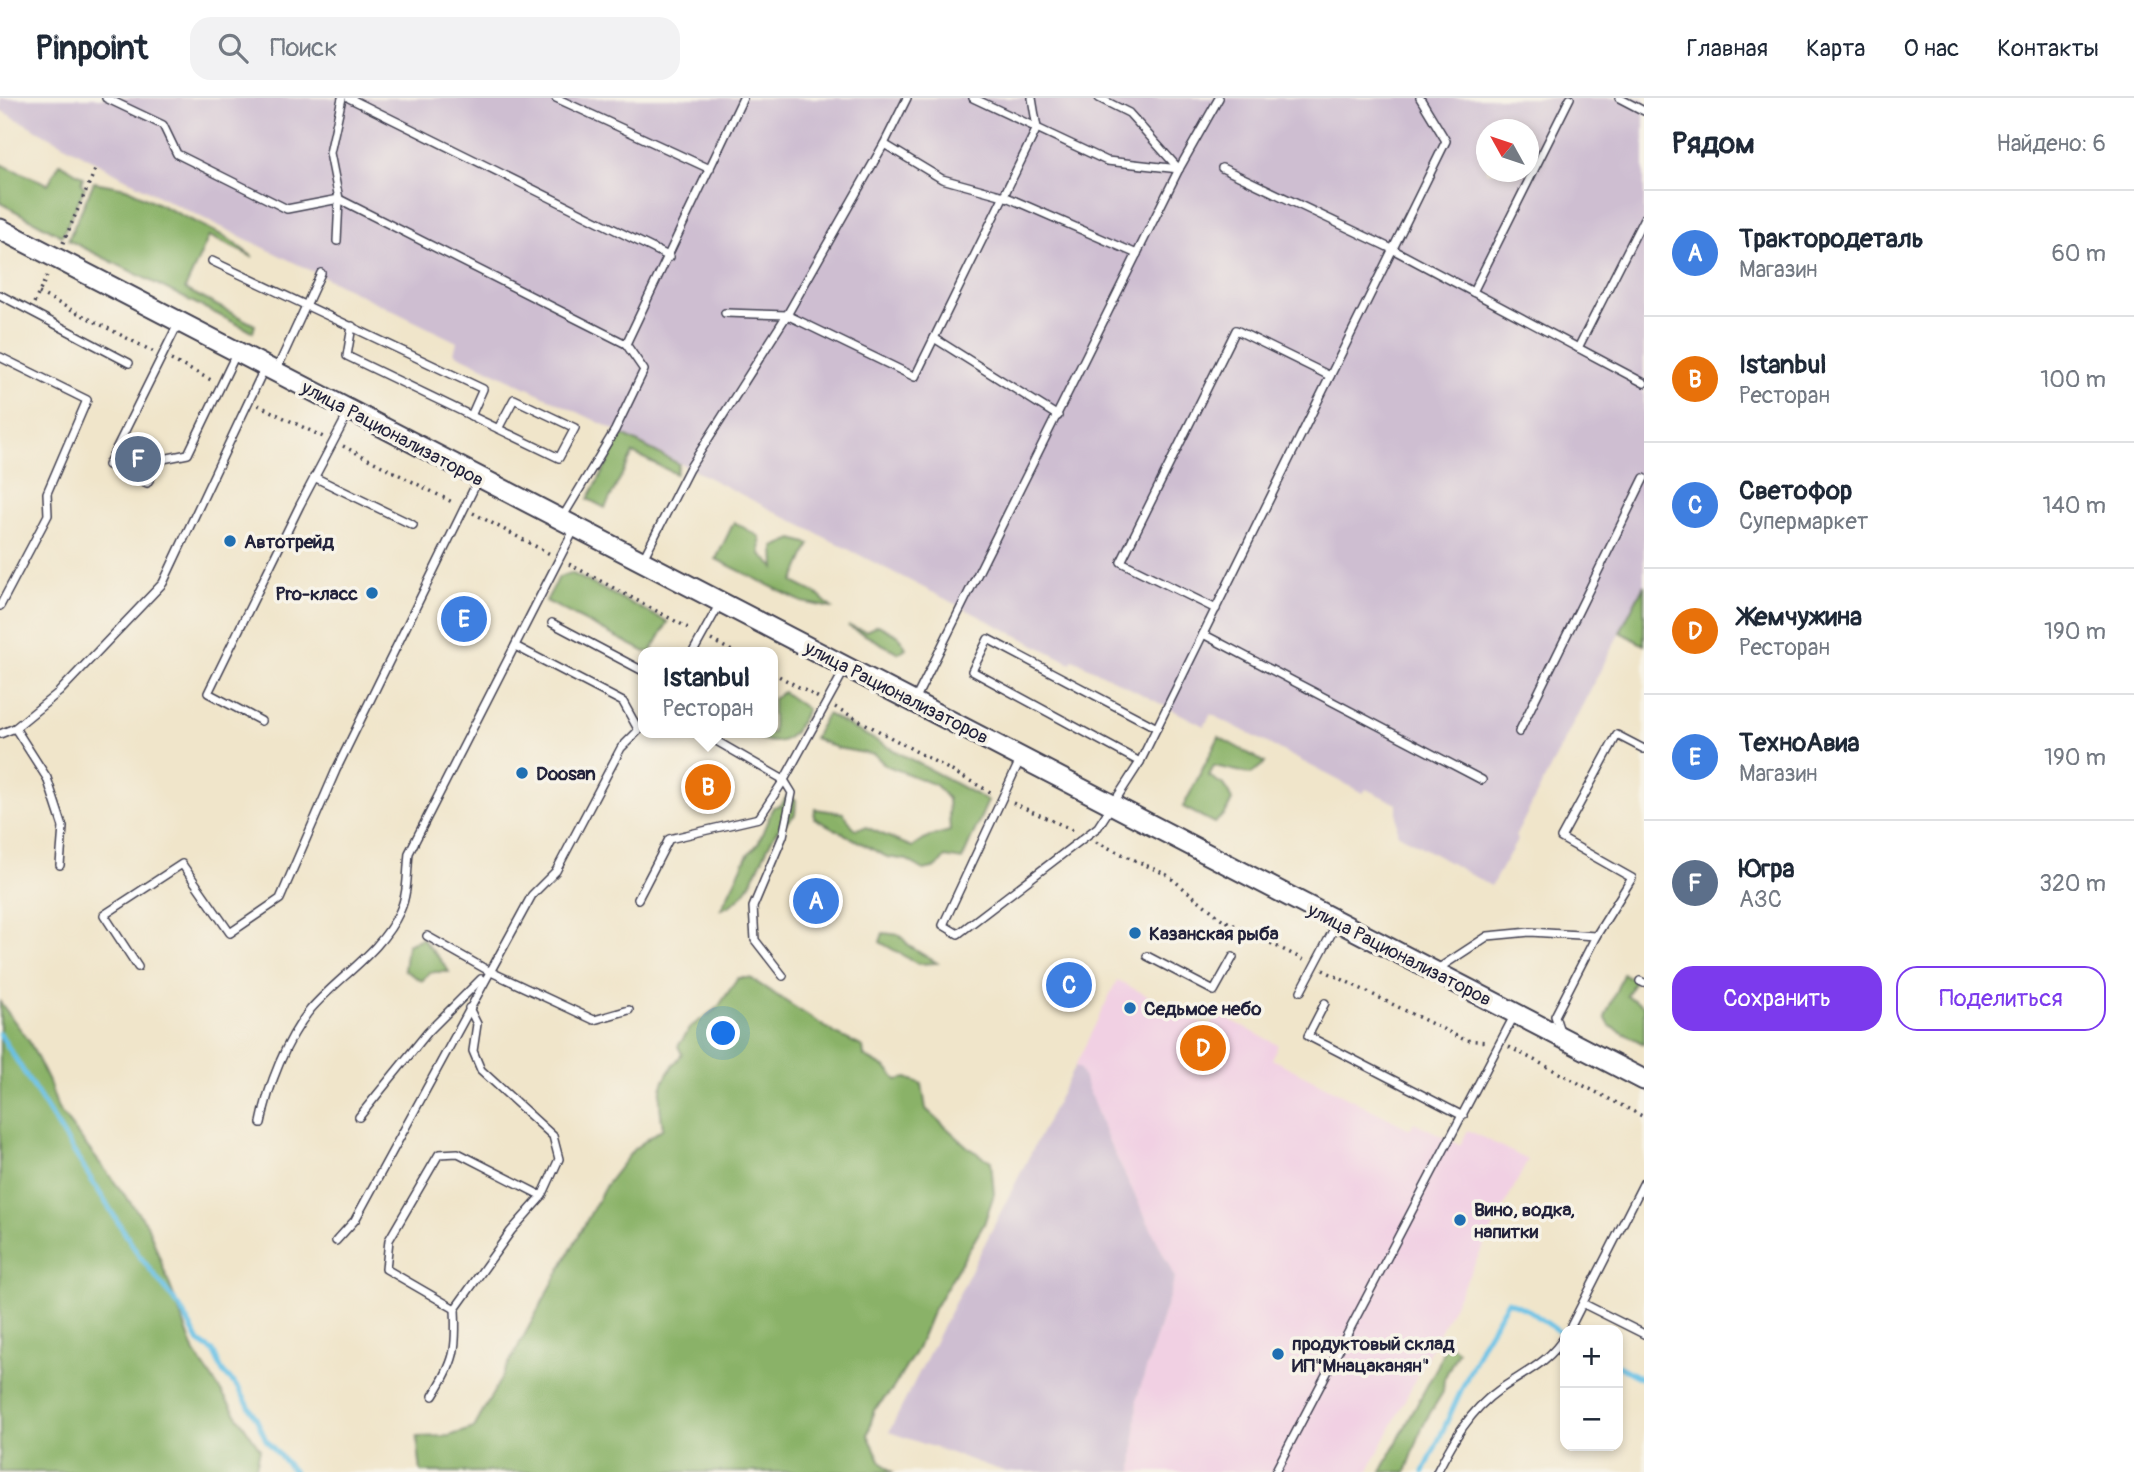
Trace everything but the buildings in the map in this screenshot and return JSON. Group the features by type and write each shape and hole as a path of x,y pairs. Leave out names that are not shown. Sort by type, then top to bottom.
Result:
{"main road":[{"name":"улица Рационализаторов","path":"0,229 1644,1080"}],"lane":[{"path":"106,98 163,125 177,154 287,209 339,199 626,344 644,370 569,522 560,559 409,853 400,911 379,944 311,1009 299,1026 265,1097 261,1122"},
{"path":"337,241 339,199 330,153 342,98"},
{"path":"349,98 670,257"},
{"path":"556,98 710,169"},
{"path":"626,344 670,257 743,98"},
{"path":"643,560 688,469 787,315 884,144 907,98"},
{"path":"973,98 1107,161 1179,169"},
{"path":"725,313 787,315 915,377 1037,128 1032,98"},
{"path":"1099,98 1129,113 1179,169"},
{"path":"915,701 1179,169 1219,98"},
{"path":"1021,756 943,925 958,934 1098,827 1140,762 1446,141 1422,98"},
{"path":"1473,292 1570,98"},
{"path":"1619,98 1644,111"},
{"path":"884,144 942,179 1004,196 1138,254"},
{"path":"1222,168 1392,249 1644,383"},
{"path":"1578,348 1644,218"},
{"path":"212,261 483,389 471,416"},
{"path":"0,734 15,728 59,692 163,583 250,400 271,369 321,273"},
{"path":"0,295 128,363"},
{"path":"179,321 108,465 147,482 163,459 188,454 237,351"},
{"path":"352,326 347,356 498,429 559,458 575,428 514,399 498,429"},
{"path":"1216,609 1121,562 1236,330 1330,376"},
{"path":"934,338 1058,416"},
{"path":"0,357 87,400 47,493 48,515 0,606"},
{"path":"261,721 208,693 314,477 351,410"},
{"path":"314,477 413,525"},
{"path":"138,967 104,915 182,864 230,933 280,900 336,770 479,478"},
{"path":"1519,732 1644,478"},
{"path":"696,647 721,601"},
{"path":"552,623 638,668"},
{"path":"1203,634 1482,780"},
{"path":"1140,762 972,671 988,639 1157,728"},
{"path":"517,647 623,702 638,724"},
{"path":"638,900 669,839 759,818 784,780 847,666"},
{"path":"15,728 47,778 63,827 60,865"},
{"path":"336,1241 355,1220 531,895 556,872 621,748 638,731"},
{"path":"1562,1038 1556,1016 1596,936 1632,878 1561,838 1617,734 1644,749"},
{"path":"711,738 784,780 792,793 783,836 753,907 755,940 783,976"},
{"path":"1301,991 1338,923"},
{"path":"1434,971 1488,936 1530,932 1596,936"},
{"path":"427,936 489,971 594,1020 629,1010"},
{"path":"1147,956 1214,991 1233,957"},
{"path":"359,1117 428,1032 489,971"},
{"path":"1325,1003 1308,1036 1463,1116"},
{"path":"433,1396 451,1367 456,1340 454,1309 511,1231 542,1196 559,1159 554,1136 481,1070 473,1051 477,1024 469,1008"},
{"path":"1275,1472 1516,1014"},
{"path":"454,1309 386,1269 388,1240 439,1154 458,1153 542,1196"},
{"path":"1572,1325 1641,1198 1644,1182"},
{"path":"1584,1304 1644,1334"},
{"path":"1437,1472 1459,1428 1497,1391 1540,1365 1560,1342"}],"path":[{"path":"30,311 96,167"},
{"path":"39,293 221,385"},
{"path":"250,400 464,508 725,647"},
{"path":"778,676 1002,798 1167,875 1222,919 1465,1040 1500,1043 1644,1117"}],"shaded area":[{"path":"0,98 1644,98 1644,585 1515,837 1518,839 1491,886 1397,833 1397,804 1366,789 1363,793 1211,714 1204,726 1073,659 1071,663 615,430 454,353 457,342 160,197 0,110"},
{"path":"1117,980 1209,1027 1217,1013 1278,1045 1272,1059 1410,1129 1414,1122 1460,1145 1468,1130 1528,1160 1368,1472 1133,1472 1137,1398 1175,1278 1108,1140 1080,1070 1075,1066"},
{"path":"1075,1066 1080,1069 1108,1140 1175,1278 1137,1398 1133,1472 1006,1472 889,1432"}],"green space":[{"path":"60,163 83,177 81,184 85,187 62,236 0,203 0,164 48,184"},
{"path":"94,182 126,188 226,237 253,257 209,236 185,289 255,325 253,332 68,240"},
{"path":"623,435 679,464 676,474 633,453 605,508 588,499"},
{"path":"734,522 760,537 761,554 775,568 774,547 793,539 810,544 793,582 817,594 832,608 802,602 716,559"},
{"path":"571,573 668,622 654,647 638,648 546,601 559,577"},
{"path":"1644,585 1644,645 1620,632"},
{"path":"878,625 899,636 906,648 899,653 848,626 866,631"},
{"path":"783,692 807,709 796,729 784,740 777,742 759,738 778,738 778,696"},
{"path":"827,714 988,801 962,860 945,857 937,867 924,870 907,860 887,857 814,818 815,809 843,813 855,829 866,827 912,847 931,836 950,831 948,799 936,785 885,765 875,755 837,748 814,738"},
{"path":"1219,737 1265,763 1251,774 1214,766 1209,776 1225,786 1232,800 1225,814 1214,823 1183,807"},
{"path":"787,796 796,800 795,815 775,834 754,878 740,897 721,909 748,854 758,844 773,807 781,805"},
{"path":"883,933 900,935 909,946 937,963 918,964 880,942"},
{"path":"422,938 449,972 430,972 422,981 404,970 407,945"},
{"path":"1623,974 1635,980 1627,996 1644,1006 1644,1044 1610,1026 1605,1017"},
{"path":"738,978 750,978 836,1034 863,1047 864,1056 886,1068 897,1080 907,1078 922,1084 926,1109 970,1149 991,1161 994,1194 984,1224 932,1312 917,1349 892,1390 874,1410 868,1435 881,1462 892,1472 421,1472 417,1437 449,1436 474,1428 606,1185 634,1149 663,1128 661,1088 682,1054 678,1046 692,1026 718,1007"},
{"path":"0,1002 29,1041 49,1082 58,1109 147,1224 195,1353 260,1449 255,1472 0,1472"},
{"path":"1446,1342 1458,1351 1444,1379 1443,1392 1424,1423 1406,1472 1381,1472 1438,1365"}],"waterway":[{"path":"0,1034 138,1254 181,1309 199,1342 213,1351 223,1372 239,1389 266,1440 294,1472"},
{"path":"1424,1472 1482,1344 1508,1301 1530,1311 1560,1332"},
{"path":"1623,1369 1644,1380"}],"place":[{"name":"Югра","path":"138,459"},
{"name":"Автотрейд","path":"230,541"},
{"name":"Pro-класс","path":"372,593"},
{"name":"ТехноАвиа","path":"464,619"},
{"name":"Doosan","path":"522,773"},
{"name":"Istanbul","path":"708,787"},
{"name":"Трактородеталь","path":"816,901"},
{"name":"Казанская рыба","path":"1135,933"},
{"name":"Светофор","path":"1069,985"},
{"name":"Седьмое небо","path":"1130,1008"},
{"name":"Жемчужина","path":"1203,1048"},
{"name":"Вино, водка, напитки","path":"1460,1220"},
{"name":"продуктовый склад ИП\"Мнацаканян\"","path":"1278,1354"}]}
